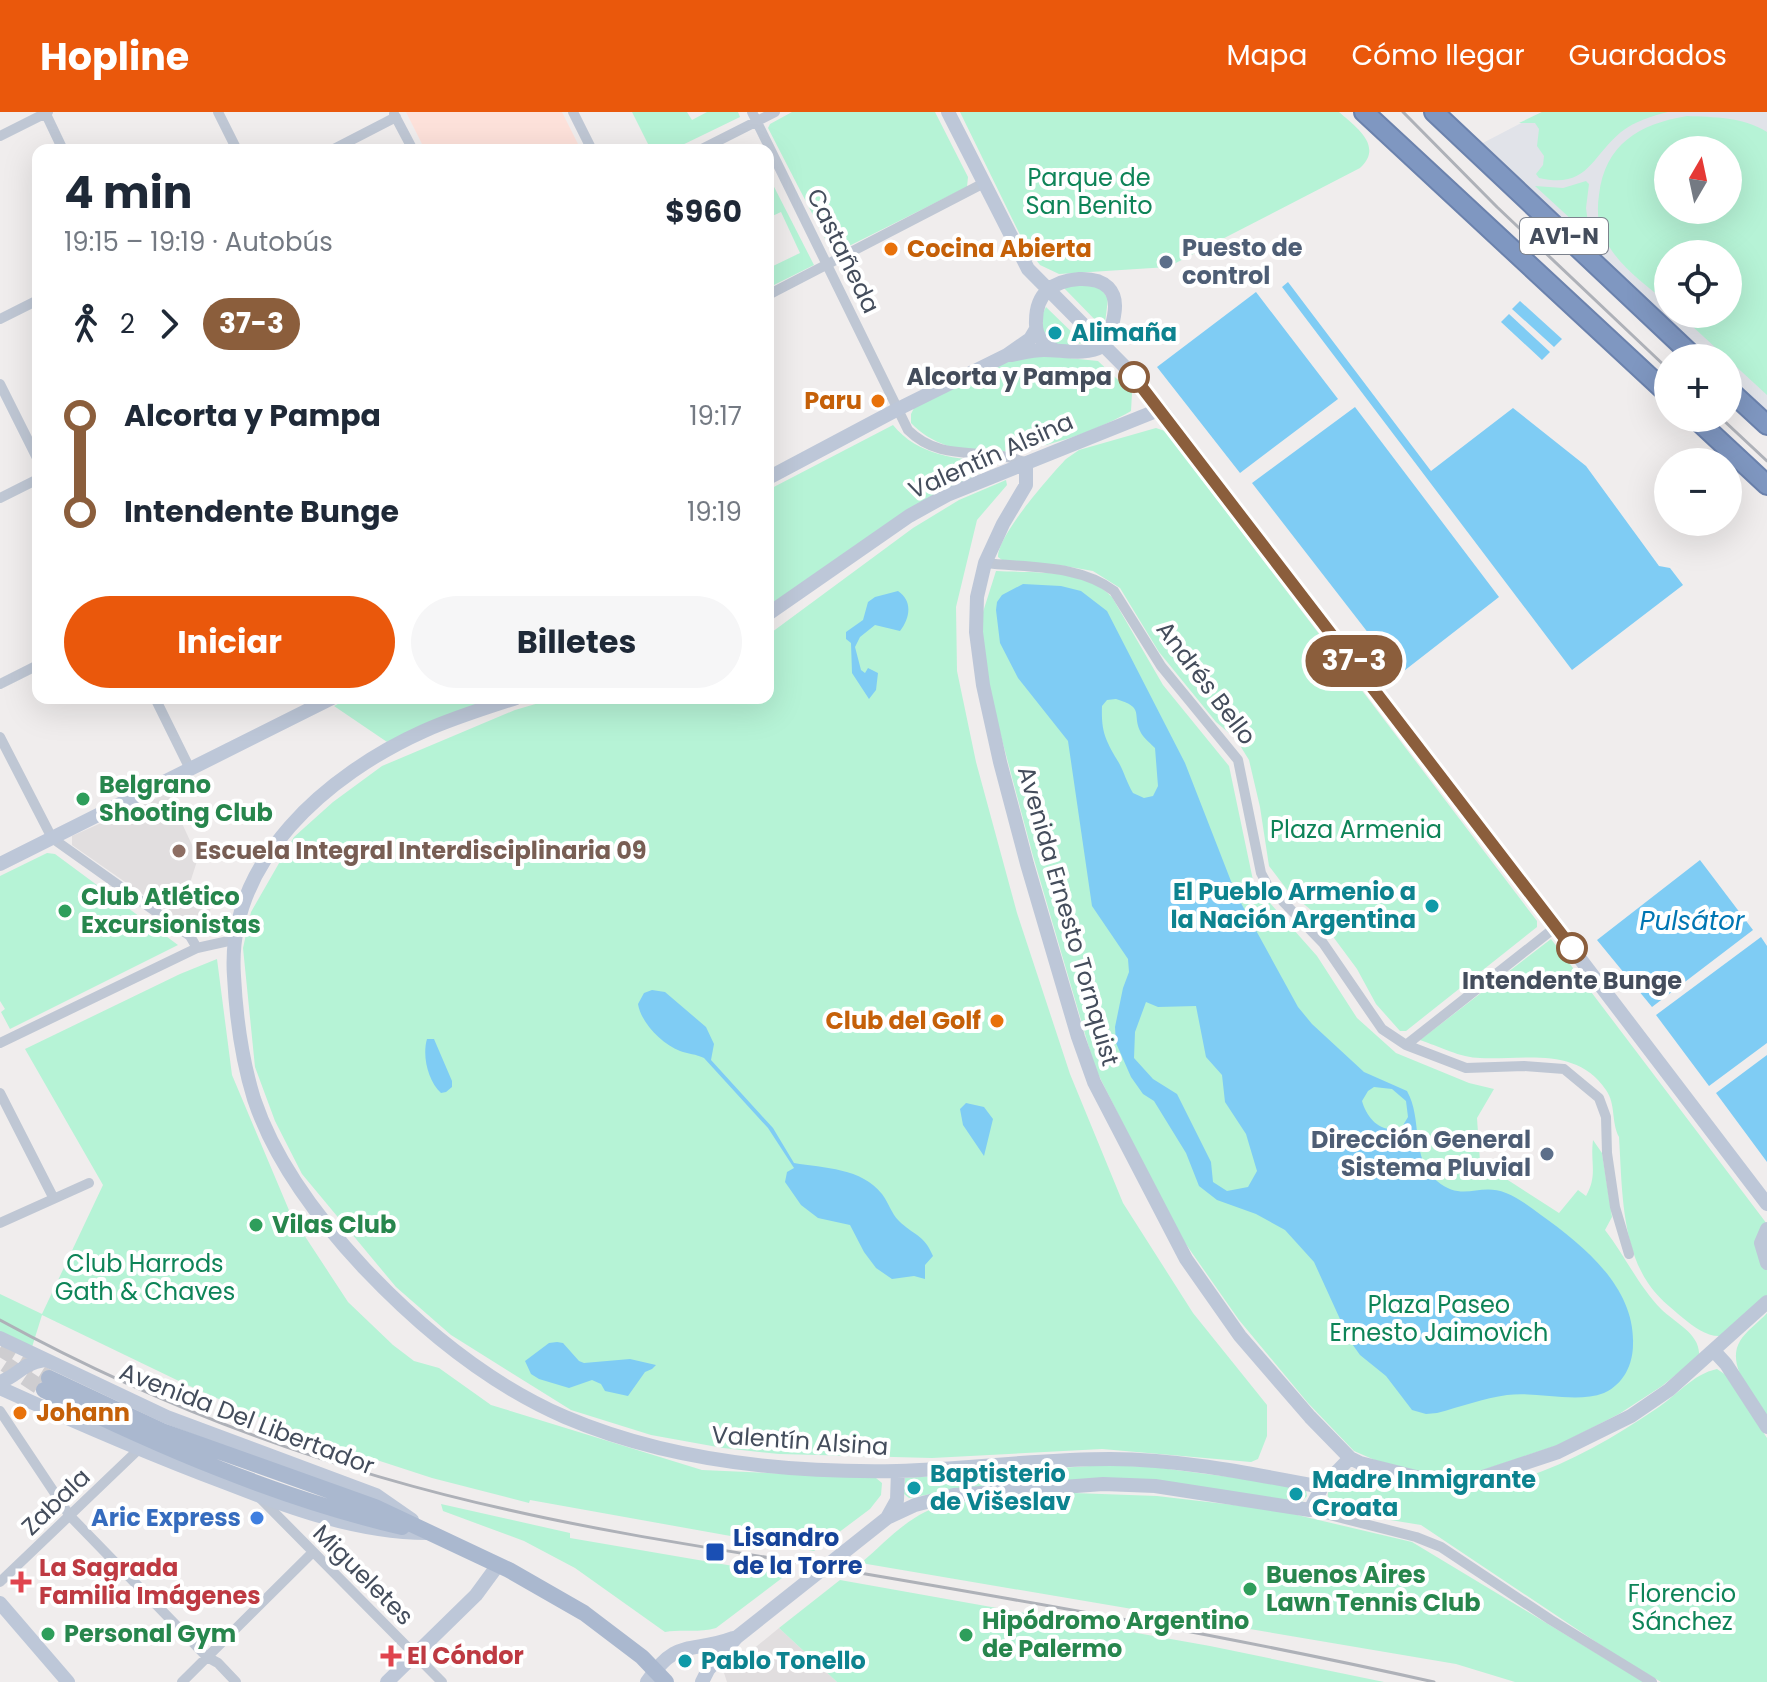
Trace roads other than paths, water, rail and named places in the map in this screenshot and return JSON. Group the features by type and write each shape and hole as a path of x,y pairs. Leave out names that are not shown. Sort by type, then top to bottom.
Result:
{"highway":[{"name":"AV1-N","path":"1364,112 1654,381"},
{"name":"AV1-N","path":"1434,112 1680,344"},
{"path":"1742,402 1767,425"},
{"path":"1710,432 1767,485"}],"main road":[{"path":"948,112 1020,257 1047,290 1161,409 1767,1204"},
{"path":"774,475 1007,355 1030,339 1036,329 1038,307 1047,290 1059,282 1094,279 1107,284 1116,302 1109,335 1103,346 1091,351 1055,350 1007,355"},
{"path":"1036,329 1042,341 1055,350"},
{"name":"Valentín Alsina","path":"774,610 909,516 958,490 1161,409"},
{"name":"Avenida Ernesto Tornquist","path":"1026,463 1026,485 985,563 976,614 983,685 1027,864 1078,1037 1094,1082 1186,1259 1240,1336 1350,1458"},
{"path":"0,864 320,704"},
{"name":"Valentín Alsina","path":"499,704 426,730 393,746 318,798 270,851 255,879 233,940 234,982 248,1079 276,1147 295,1182 356,1259 425,1328 533,1401 566,1417 605,1431 724,1461 761,1466 898,1471 1057,1460 1124,1459 1184,1465 1322,1487"},
{"path":"1767,1229 1761,1243 1767,1263"},
{"path":"705,1676 737,1637 887,1518 915,1505 977,1493 1118,1485 1155,1486 1310,1510 1322,1487 1350,1458 1367,1465 1439,1481 1468,1480 1558,1452 1631,1416 1669,1390 1767,1302"},
{"name":"Avenida Del Libertador","path":"0,1338 125,1400 376,1495 394,1505 427,1533"},
{"path":"1714,1351 1726,1364 1767,1427"},
{"path":"0,1385 30,1362 45,1360"},
{"name":"Avenida Del Libertador","path":"46,1384 162,1431 375,1507 498,1565 584,1613 656,1678"},
{"name":"Avenida Del Libertador","path":"0,1385 138,1450 258,1495 374,1530 427,1533"},
{"path":"887,1518 895,1507 898,1471"},
{"path":"898,1491 903,1501 915,1505"},
{"path":"387,1682 476,1595 498,1565"},
{"path":"0,1603 68,1682"},
{"path":"656,1678 672,1653 737,1637"},
{"path":"694,1648 704,1656 705,1676"}],"street":[{"path":"0,136 46,112 60,144"},
{"path":"218,112 234,144"},
{"path":"573,112 589,144"},
{"path":"710,144 754,117 775,112"},
{"path":"343,144 395,115 410,144"},
{"name":"Castañeda","path":"754,117 768,144"},
{"name":"Castañeda","path":"774,157 908,430 928,445 948,452 1011,458 1026,463"},
{"path":"774,292 984,183"},
{"path":"0,319 32,303"},
{"path":"0,384 32,448"},
{"path":"0,498 32,482"},
{"name":"Andrés Bello","path":"985,563 1077,573 1103,582 1114,591 1161,666 1238,760 1261,873 1268,886 1323,943 1382,1029 1406,1045 1466,1068 1524,1066 1564,1069 1588,1085 1599,1098 1606,1117 1607,1153 1615,1207 1629,1254"},
{"path":"0,684 32,668"},
{"path":"158,704 190,769"},
{"path":"0,737 52,838 190,936 197,948"},
{"path":"1406,1045 1557,926"},
{"path":"0,1043 197,948 233,940"},
{"path":"0,1093 53,1197"},
{"path":"0,1223 89,1183"},
{"path":"0,1411 70,1516 207,1657 218,1663 236,1682"},
{"name":"Zabala","path":"0,1582 138,1450"},
{"name":"Migueletes","path":"258,1495 442,1682"},
{"path":"1310,1510 1416,1537 1441,1547 1652,1682"},
{"path":"182,1682 312,1553"}],"water":[{"path":"1288,282 1431,471 1513,408 1586,466 1659,566 1670,568 1683,585 1572,670 1282,287"},
{"path":"1256,292 1338,399 1240,473 1157,367"},
{"path":"1520,301 1562,339 1554,347 1512,309"},
{"path":"1509,314 1550,352 1542,360 1501,322"},
{"path":"1355,407 1499,597 1400,674 1252,483"},
{"path":"1023,584 1061,586 1081,591 1107,611 1185,763 1236,894 1298,1007 1364,1072 1407,1091 1415,1114 1423,1162 1437,1181 1455,1191 1496,1190 1520,1200 1589,1254 1616,1286 1631,1323 1633,1344 1626,1373 1611,1389 1581,1397 1507,1395 1437,1413 1412,1410 1386,1376 1360,1355 1350,1341 1314,1262 1285,1230 1256,1214 1217,1200 1199,1186 1186,1153 1154,1101 1143,1094 1131,1077 1116,1043 1115,1027 1129,972 1128,959 1092,906 1068,741 1018,678 1000,643 996,610 1002,595","holes":["1116,699 1131,705 1141,733 1155,748 1158,786 1153,796 1144,798 1133,793 1105,736 1102,706 1107,700","1146,1002 1158,1007 1196,1006 1206,1057 1222,1075 1225,1102 1246,1134 1257,1171 1248,1187 1227,1191 1213,1182 1211,1162 1177,1094 1153,1079 1134,1058 1135,1032","1374,1087 1392,1089 1406,1101 1408,1117 1402,1127 1388,1129 1376,1124 1362,1101"]},
{"path":"898,591 908,605 906,621 900,631 875,625 860,637 855,647 861,670 865,673 868,668 878,673 876,690 869,699 852,673 851,643 846,639 846,632 863,620 868,602"},
{"name":"Pulsátor","path":"1700,860 1753,930 1652,1007 1597,940"},
{"path":"1761,937 1767,946 1767,1043 1709,1086 1656,1015"},
{"path":"652,990 665,992 706,1027 714,1044 711,1060 773,1128 794,1163 853,1174 874,1185 896,1218 930,1249 933,1256 925,1265 925,1279 914,1276 892,1279 876,1268 850,1225 818,1218 801,1205 785,1182 787,1172 794,1168 768,1128 704,1058 673,1048 648,1025 638,1004 644,993"},
{"path":"427,1039 434,1039 452,1081 452,1087 446,1092 441,1093 436,1088 427,1068"},
{"path":"1767,1055 1767,1162 1716,1093"},
{"path":"966,1103 984,1107 993,1119 984,1156 963,1125 960,1109"},
{"path":"549,1343 563,1343 584,1363 630,1359 656,1365 645,1372 628,1396 605,1391 601,1384 592,1380 569,1388 539,1379 531,1374 525,1361"}],"tunnel":[{"path":"0,1348 49,1378"},
{"path":"5,1364 44,1390"}],"railway":[{"path":"1403,112 1497,207 1654,356"},
{"path":"1736,432 1767,461"},
{"path":"0,1320 60,1352 184,1408 312,1456 443,1494 595,1528 1145,1623 1434,1682"}],"place":[{"name":"Cocina Abierta","path":"891,249"},
{"name":"Puesto de control","path":"1166,262"},
{"name":"Alimaña","path":"1055,333"},
{"name":"Alcorta y Pampa","path":"1134,377"},
{"name":"Paru","path":"878,401"},
{"name":"Belgrano Shooting Club","path":"83,799"},
{"name":"Escuela Integral Interdisciplinaria 09","path":"179,851"},
{"name":"El Pueblo Armenio a la Nación Argentina","path":"1432,906"},
{"name":"Club Atlético Excursionistas","path":"65,911"},
{"name":"Intendente Bunge","path":"1572,948"},
{"name":"Club del Golf","path":"997,1021"},
{"name":"Dirección General Sistema Pluvial","path":"1547,1154"},
{"name":"Vilas Club","path":"256,1225"},
{"name":"Johann","path":"20,1413"},
{"name":"Baptisterio de Višeslav","path":"914,1488"},
{"name":"Madre Inmigrante Croata","path":"1296,1494"},
{"name":"Aric Express","path":"257,1518"},
{"name":"Lisandro de la Torre","path":"715,1552"},
{"name":"La Sagrada Familia Imágenes","path":"21,1582"},
{"name":"Buenos Aires Lawn Tennis Club","path":"1250,1589"},
{"name":"Personal Gym","path":"48,1634"},
{"name":"Hipódromo Argentino de Palermo","path":"966,1635"},
{"name":"El Cóndor","path":"391,1656"},
{"name":"Pablo Tonello","path":"685,1661"}],"park label":[{"name":"Parque de San Benito","path":"1089,192"},
{"name":"Plaza Armenia","path":"1356,830"},
{"name":"Club Harrods Gath & Chaves","path":"145,1278"},
{"name":"Plaza Paseo Ernesto Jaimovich","path":"1439,1319"},
{"name":"Florencio Sánchez","path":"1682,1608"}]}
